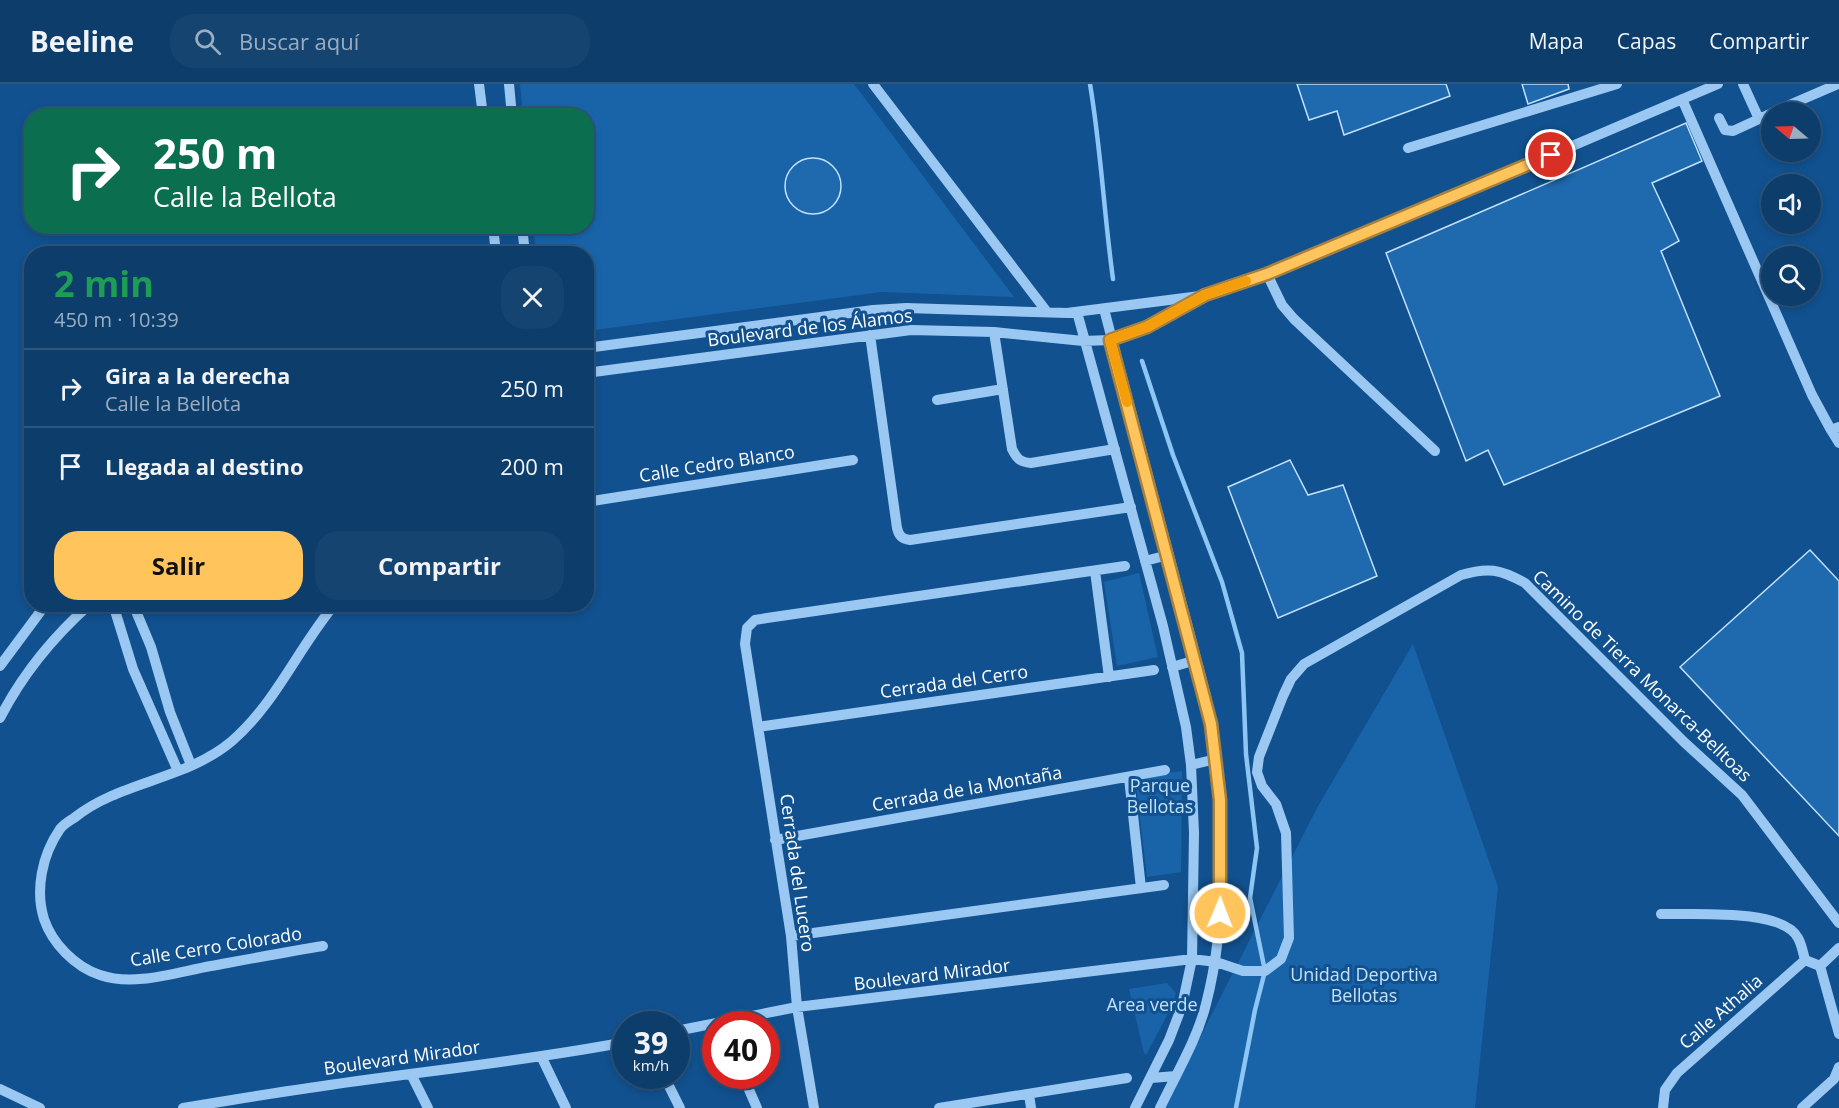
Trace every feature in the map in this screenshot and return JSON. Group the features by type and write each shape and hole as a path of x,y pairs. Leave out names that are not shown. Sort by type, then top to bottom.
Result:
{"street":[{"path":"479,84 482,108"},
{"path":"509,84 512,108"},
{"path":"873,84 1047,312"},
{"path":"1408,148 1617,84"},
{"path":"1205,295 1267,274 1718,84"},
{"path":"1719,118 1725,130 1733,131 1759,119 1743,84"},
{"path":"1797,102 1838,84"},
{"path":"1682,99 1812,395 1835,429 1839,443"},
{"path":"1267,274 1282,304 1294,319 1435,451"},
{"name":"Boulevard de los Álamos","path":"594,347 895,309 1077,312 1167,298 1205,295"},
{"name":"Boulevard de los Álamos","path":"594,372 911,330 994,332 1083,341 1110,340 1147,327 1205,295"},
{"path":"1104,309 1110,340 1206,696 1216,759 1221,850 1216,962 1206,1006 1190,1047 1160,1108"},
{"path":"1077,312 1172,667 1186,727 1191,765 1194,832 1192,959 1182,1006 1152,1078 1135,1108"},
{"path":"994,332 1012,448 1016,458 1022,462 1031,463 1115,449"},
{"path":"870,335 897,528 899,535 904,539 910,540 1131,507"},
{"path":"937,400 1003,388"},
{"name":"Calle Cedro Blanco","path":"594,501 853,460"},
{"path":"1145,561 1168,555"},
{"path":"1109,677 1095,571 1125,566"},
{"name":"Camino de Tierra Monarca-Belltoas","path":"1192,959 1216,962 1243,971 1265,971 1281,959 1289,938 1286,833 1276,804 1262,786 1257,772 1259,757 1291,678 1304,664 1461,575 1479,569 1504,571 1525,583 1684,742 1742,795 1839,923"},
{"name":"Cerrada del Lucero","path":"814,1108 797,1007 791,936 745,644 747,628 755,621 767,618 1095,571"},
{"path":"0,666 40,612"},
{"path":"0,718 13,694 39,658 82,612"},
{"path":"115,612 129,657 178,771 230,742 258,715 301,649 329,612"},
{"path":"136,612 151,646 170,712 191,765"},
{"path":"1172,667 1196,660"},
{"name":"Cerrada del Cerro","path":"758,727 1154,670"},
{"path":"139,682 159,674"},
{"path":"1191,765 1216,759"},
{"name":"Cerrada de la Montaña","path":"775,840 1165,770"},
{"name":"Calle Cerro Colorado","path":"178,771 90,804 61,828 47,854 40,879 40,906 49,934 74,961 100,975 132,980 323,946"},
{"path":"1129,778 1141,888"},
{"path":"791,936 1164,885"},
{"path":"1661,914 1740,915 1775,920 1798,936 1805,960 1820,966"},
{"path":"1820,966 1839,948"},
{"name":"Boulevard Mirador","path":"778,1011 1192,959"},
{"name":"Calle Athalia","path":"1663,1108 1665,1090 1677,1073 1805,960"},
{"path":"1820,966 1839,1034"},
{"name":"Boulevard Mirador","path":"189,1108 411,1074 542,1058 612,1045"},
{"path":"542,1058 566,1108"},
{"path":"1802,1108 1834,1079 1839,1068"},
{"path":"411,1074 428,1108"},
{"path":"1152,1078 1176,1076"},
{"path":"939,1108 1127,1078"},
{"path":"0,1089 40,1108"},
{"path":"670,1089 680,1108"},
{"path":"749,1089 757,1108"},
{"path":"1029,1094 1031,1108"}],"green space":[{"path":"520,84 854,84 1014,297 882,292 594,330 594,246 535,246 535,234 594,234 594,108 522,108"},
{"path":"1139,573 1158,657 1117,666 1104,582"},
{"name":"Unidad Deportiva Bellotas","path":"1413,644 1498,887 1475,1108 1164,1108 1317,808"},
{"name":"Parque Bellotas","path":"1182,771 1181,872 1147,877 1135,777"},
{"name":"Area verde","path":"1167,983 1176,993 1171,1008 1146,1055 1129,989"}],"building":[{"path":"1297,84 1446,84 1450,96 1344,135 1337,111 1309,120"},
{"path":"1522,84 1568,84 1569,89 1528,104"},
{"path":"1686,123 1702,161 1652,183 1679,241 1661,251 1720,396 1504,485 1488,450 1466,461 1386,253"},
{"path":"813,158 824,160 833,166 839,175 841,186 839,197 833,206 824,212 813,214 802,212 793,206 787,197 785,186 787,175 793,166 802,160"},
{"path":"1290,460 1308,495 1343,485 1377,576 1278,618 1228,487"},
{"path":"1810,550 1839,581 1839,836 1680,667"}],"waterway":[{"path":"1090,84 1113,279"},
{"path":"1142,361 1173,455 1222,582 1242,653 1246,754 1257,848 1250,898 1265,971 1236,1108"}],"slow traffic":[{"path":"1127,402 1110,340 1129,335 1173,315 1205,295 1246,281"}],"route":[{"path":"1220,913 1220,800 1206,696 1110,340 1129,335 1173,315 1205,295 1267,274 1551,155"}]}
